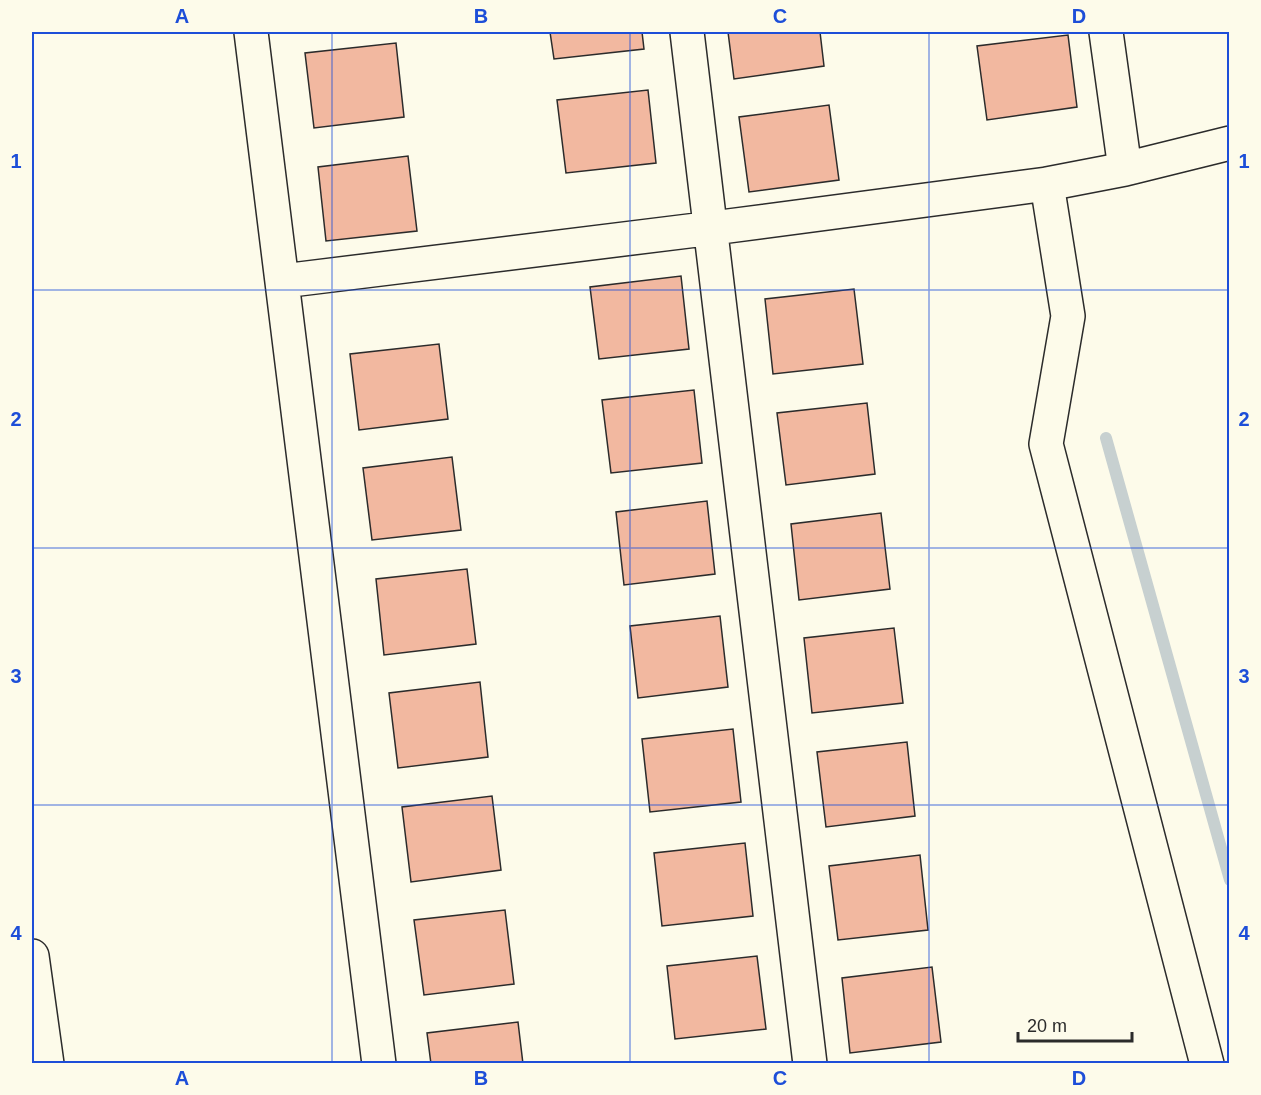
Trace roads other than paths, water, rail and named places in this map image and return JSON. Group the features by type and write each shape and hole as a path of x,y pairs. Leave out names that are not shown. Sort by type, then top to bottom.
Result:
{"main road":[{"path":"251,32 379,1064"},
{"path":"687,32 810,1064"},
{"path":"1106,32 1125,169"},
{"path":"283,281 1047,184 1125,169 1230,143"},
{"path":"1047,184 1068,316 1046,444 1207,1064"},
{"path":"32,956 47,1064"}],"waterway":[{"path":"1106,438 1230,880"}]}
